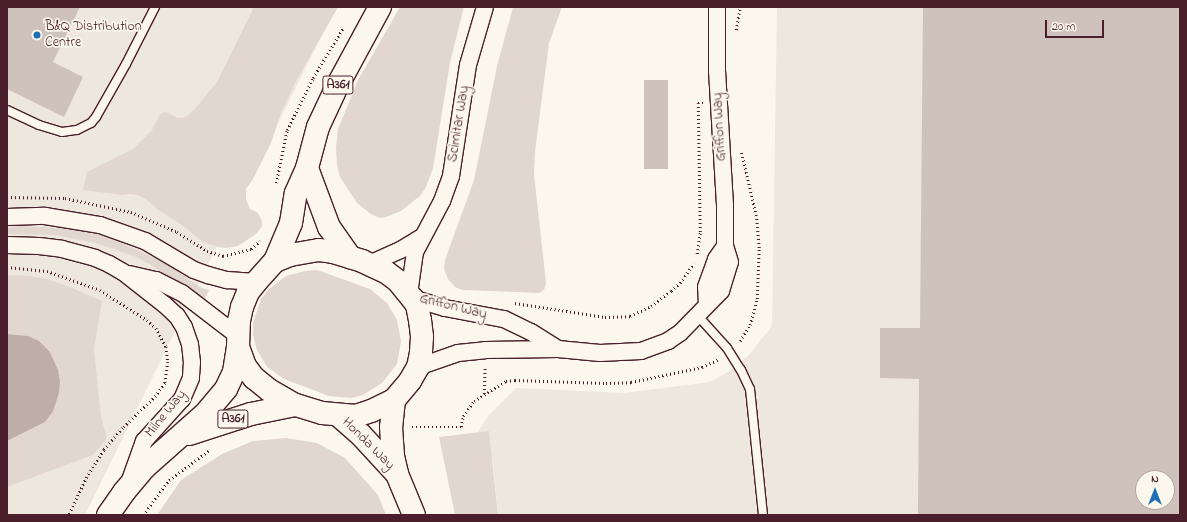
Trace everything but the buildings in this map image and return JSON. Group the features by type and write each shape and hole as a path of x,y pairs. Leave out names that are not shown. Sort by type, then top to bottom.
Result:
{"main road":[{"name":"A361","path":"275,261 291,223 296,193 307,168 318,127 334,92 380,7"},
{"path":"307,168 329,227 359,261"},
{"path":"319,250 359,261 386,272 398,281 411,296 417,305 422,337 421,353 418,367 405,389 394,400 371,411 356,416 322,413 295,405 268,390 254,378 245,366 238,342 242,307 248,292 275,261 290,255 319,250"},
{"name":"A361","path":"108,515 128,487 158,454 205,414 226,390 234,372 238,342"},
{"name":"Honda Way","path":"394,400 392,443 397,474 414,515"},
{"name":"A361","path":"174,440 251,414 295,405"},
{"name":"Honda Way","path":"338,415 361,435 397,474"}],"street":[{"name":"Scimitar Way","path":"411,296 413,261 422,237 442,201 451,176 468,65 485,7"},
{"name":"Griffon Way","path":"418,367 440,358 472,351 558,349 600,353 641,351 668,341 680,333 702,310 706,287 716,259 725,246 725,205 717,71 717,7"},
{"path":"7,217 45,216 100,225 145,241 194,270 227,280 256,282"},
{"name":"Scimitar Way","path":"359,261 402,249 422,237"},
{"name":"Milne Way","path":"7,246 39,246 62,249 95,258 123,272 177,316 184,327 190,344 192,362 191,378 187,388 174,408 144,441 128,487"},
{"name":"Milne Way","path":"123,272 156,280 182,293 238,342"},
{"name":"Griffon Way","path":"411,296 446,308 504,319 531,332 558,349"}],"lane":[{"path":"7,110 54,131 62,132 78,130 90,123 96,117 126,64 155,7"},
{"path":"702,310 742,370 750,388 763,515"}],"path":[{"path":"510,302 605,317 630,316 651,306 680,283 694,263 698,250 700,232 698,103"},
{"path":"7,267 47,271 100,290 147,320 156,328 166,347 168,362 164,383 156,396 122,428 104,450 84,483 69,515"}],"shaded area":[{"path":"7,7 336,7 85,515 7,515"},
{"path":"254,7 338,7 296,81 281,113 271,143 253,179 246,189 246,199 250,209 258,213 262,221 262,226 256,234 238,246 226,248 218,247 203,242 182,225 138,195 122,195 83,190 87,172 133,149 152,130 160,114 165,112 178,118 186,117 194,110 217,82"},
{"path":"400,7 464,7 450,63 433,168 426,187 420,196 401,211 379,218 371,214 357,203 340,177 337,165 336,148 338,129 358,80"},
{"path":"513,7 562,7 549,43 535,152 534,174 546,283 544,290 539,293 462,290 455,287 448,279 444,269 445,260 474,180 497,66"},
{"path":"777,7 1180,7 1180,515 498,515 493,462 477,433 489,415 516,388 624,393 710,382 728,372 748,356 772,326"},
{"path":"19,226 69,229 95,234 119,242 165,263 200,287 209,290 205,300 153,266 136,257 96,243 55,235 7,234 7,228"},
{"path":"317,270 370,289 387,303 397,320 401,341 397,364 382,383 363,395 351,398 329,396 284,379 267,367 257,350 253,335 253,323 261,299 268,290 286,276 305,271"},
{"path":"7,275 31,276 47,279 102,301 94,349 101,417 107,438 93,455 7,487 7,441 45,422 60,381 58,370 50,352 39,341 28,336 7,334"},
{"path":"7,334 28,336 39,341 50,352 58,370 60,381 59,393 53,411 45,422 7,441"},
{"path":"489,431 498,515 455,515 439,437"},
{"path":"286,438 317,443 345,458 378,495 386,515 157,515 181,480 222,454 253,441"}],"place":[{"name":"B&Q Distribution Centre","path":"37,35"}]}
